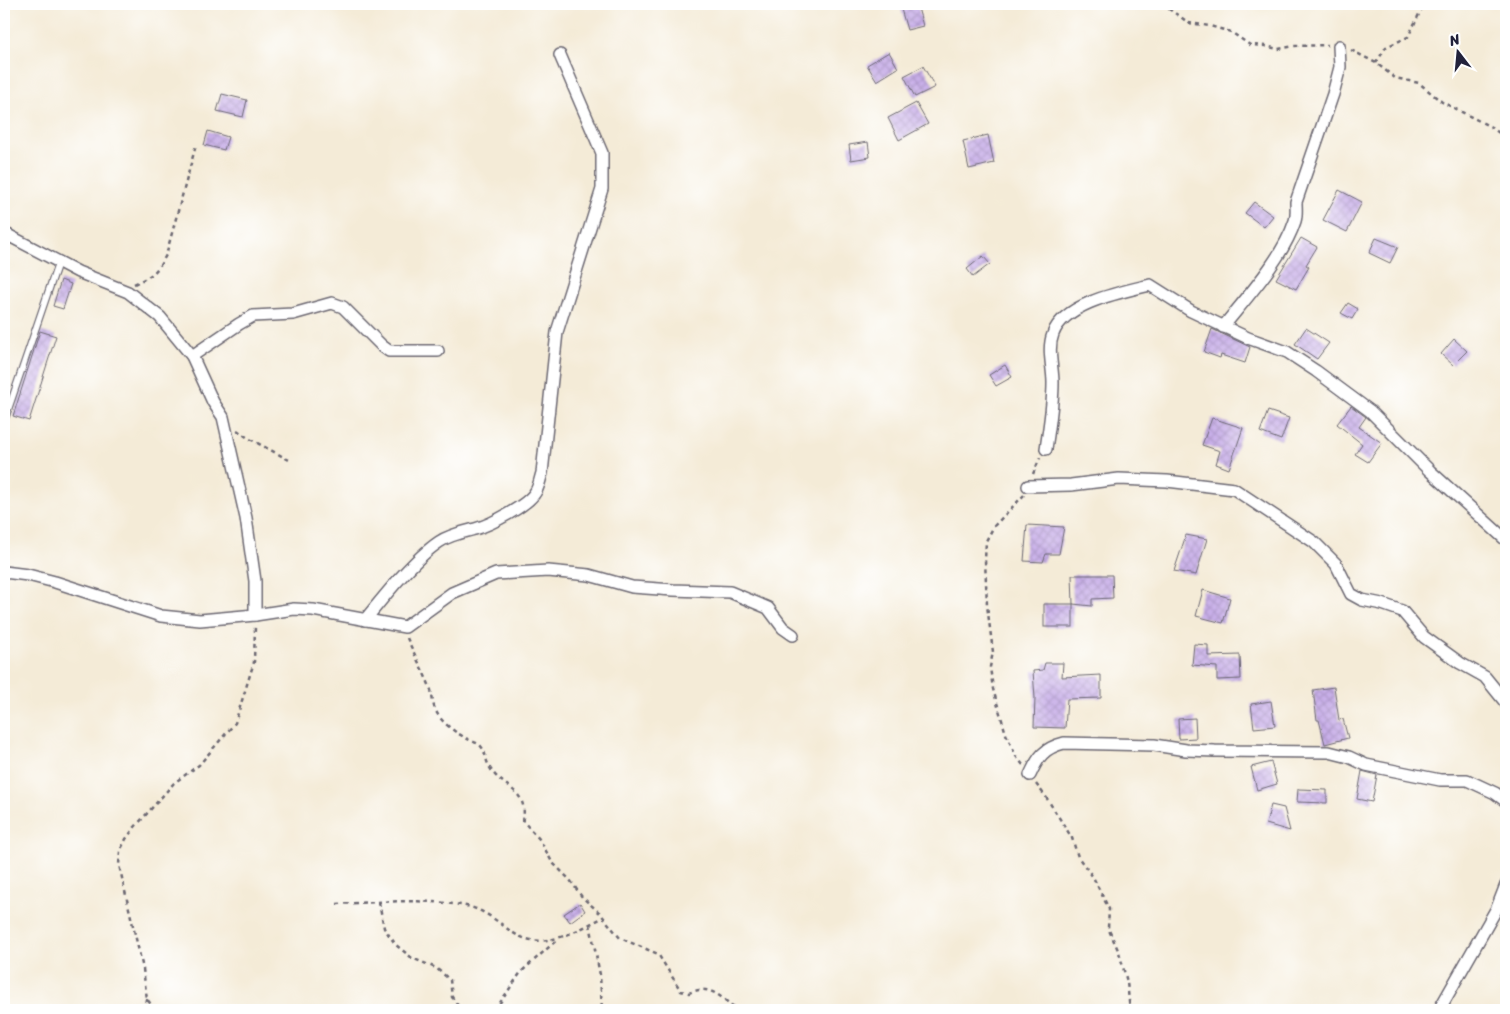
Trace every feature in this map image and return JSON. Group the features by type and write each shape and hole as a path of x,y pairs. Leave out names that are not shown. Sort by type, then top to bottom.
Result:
{"street":[{"path":"1223,327 1253,290 1281,250 1296,220 1296,202 1333,94 1340,67 1339,46"},
{"path":"366,620 380,601 439,541 493,523 536,493 542,473 557,332 602,189 602,153 560,55"},
{"path":"4,233 58,263 122,290 141,301 160,317 192,356 213,402 223,417 246,518 255,581 255,616"},
{"path":"1046,449 1052,413 1053,382 1050,350 1052,334 1068,313 1097,300 1150,285 1190,311 1223,327 1287,352 1370,411 1430,471 1506,540"},
{"path":"192,356 253,316 293,314 332,303 343,307 382,346 389,350 438,351"},
{"path":"1028,486 1071,485 1119,479 1167,481 1234,489 1314,542 1336,564 1351,594 1362,600 1402,611 1424,637 1460,663 1485,677 1506,703"},
{"path":"4,572 28,575 55,582 161,616 200,620 255,616 294,609 312,610 405,627 452,593 496,574 548,570 589,575 632,587 730,592 768,608 783,628 793,635"},
{"path":"1030,775 1037,758 1052,746 1064,743 1154,745 1186,750 1215,751 1329,752 1349,757 1366,765 1440,780 1467,780 1495,793 1506,801"},
{"path":"1440,1010 1496,908 1506,885"}],"lane":[{"path":"6,416 58,263"}],"path":[{"path":"1162,4 1189,23 1231,32 1250,45 1278,49 1327,45 1346,47 1376,63 1395,78 1419,83 1442,102 1491,127 1506,138"},
{"path":"1376,63 1386,47 1408,37 1424,4"},
{"path":"122,290 157,271 166,254 196,145"},
{"path":"223,417 248,438 291,461"},
{"path":"1046,449 1041,454 1024,495 994,526 986,541 987,605 993,652 990,667 992,689 1006,734 1016,756 1046,797 1072,838 1078,857 1094,877 1109,909 1108,928 1119,952 1130,1010"},
{"path":"145,1010 147,999 143,969 119,866 120,851 126,839 174,783 199,765 236,722 254,662 255,616"},
{"path":"405,627 406,636 430,688 436,713 466,739 479,744 484,751 489,766 497,777 512,788 522,799 523,821 540,840 552,862 570,880 582,897 604,917 620,938 658,954 681,991 690,993 695,991 719,993 740,1010"},
{"path":"337,904 403,900 432,901 468,906 492,917 513,933 538,942 560,938 604,917"},
{"path":"379,902 384,928 396,945 412,958 436,968 450,980 452,997 461,1010"},
{"path":"590,924 600,975 602,1010"},
{"path":"496,1010 521,972 560,938"},
{"path":"147,999 155,1010"}],"building":[{"path":"917,4 923,26 907,30 901,9"},
{"path":"889,52 898,68 877,81 867,65"},
{"path":"923,66 935,87 915,97 904,76"},
{"path":"222,94 247,100 243,117 217,111"},
{"path":"916,103 928,124 899,140 888,118"},
{"path":"208,131 228,137 224,150 204,145"},
{"path":"988,135 994,163 969,169 963,141"},
{"path":"868,142 870,157 851,160 849,145"},
{"path":"1339,190 1362,202 1347,232 1323,220"},
{"path":"1254,202 1273,216 1264,227 1245,213"},
{"path":"1301,238 1317,247 1306,265 1309,267 1296,289 1276,279"},
{"path":"1376,238 1398,247 1390,263 1369,253"},
{"path":"983,256 990,264 973,277 967,269"},
{"path":"61,280 71,284 63,309 53,306"},
{"path":"1348,303 1358,309 1352,319 1341,313"},
{"path":"1306,328 1329,343 1317,359 1295,344"},
{"path":"1212,329 1250,347 1245,363 1221,355 1220,358 1204,352"},
{"path":"40,331 56,336 29,421 13,416"},
{"path":"1454,339 1467,351 1453,365 1441,354"},
{"path":"1005,365 1012,377 996,386 989,375"},
{"path":"1351,406 1366,417 1359,427 1382,443 1368,462 1355,454 1362,444 1337,424"},
{"path":"1268,411 1289,418 1281,440 1260,432"},
{"path":"1212,418 1243,428 1229,469 1216,464 1220,451 1202,445"},
{"path":"1027,525 1064,527 1059,554 1046,554 1043,562 1024,561"},
{"path":"1186,535 1207,539 1196,575 1174,571"},
{"path":"1072,575 1112,575 1113,598 1092,599 1092,606 1073,604"},
{"path":"1203,590 1230,598 1223,623 1196,616"},
{"path":"1044,604 1073,604 1073,627 1044,627"},
{"path":"1194,644 1208,645 1208,656 1240,655 1241,679 1217,680 1217,667 1192,665"},
{"path":"1045,663 1063,663 1062,677 1101,675 1101,698 1067,699 1065,728 1034,727 1035,698 1033,671 1043,670"},
{"path":"1334,687 1339,720 1343,719 1348,738 1325,744 1319,720 1317,720 1313,690"},
{"path":"1271,701 1275,726 1254,728 1251,704"},
{"path":"1195,718 1196,738 1179,739 1178,719"},
{"path":"1271,762 1277,784 1257,790 1251,767"},
{"path":"1362,771 1377,775 1372,802 1357,799"},
{"path":"1298,789 1327,790 1327,803 1297,802"},
{"path":"1271,805 1284,808 1290,831 1266,824"},
{"path":"580,903 585,911 570,922 564,914"}]}
